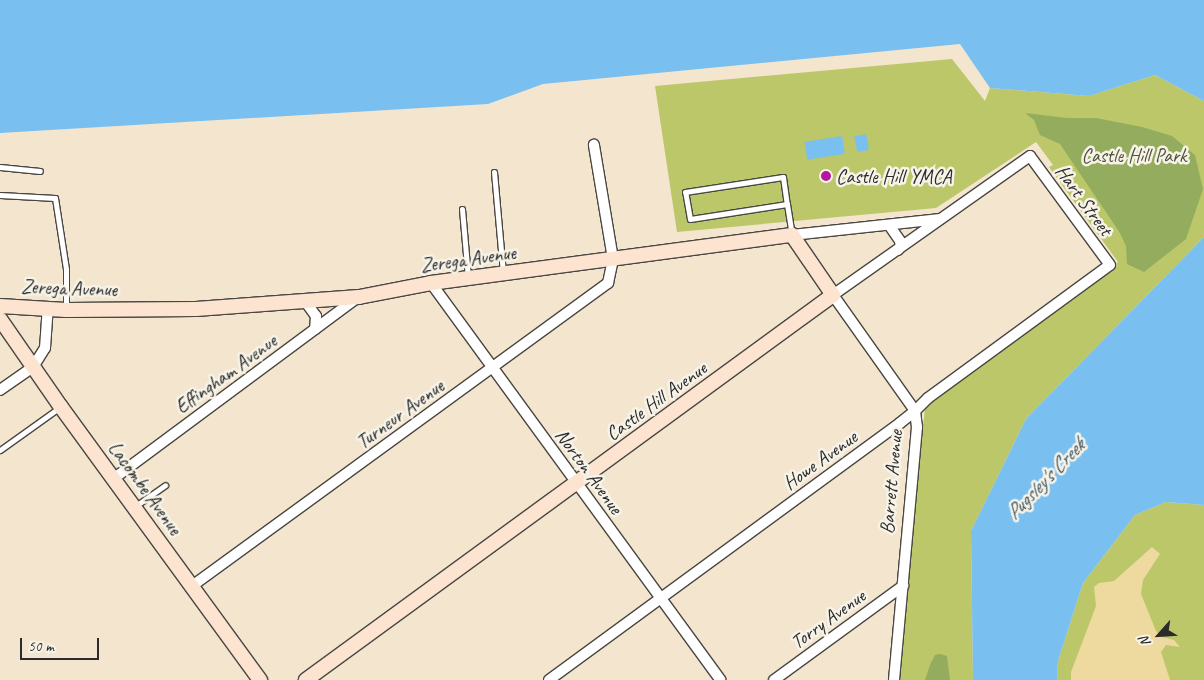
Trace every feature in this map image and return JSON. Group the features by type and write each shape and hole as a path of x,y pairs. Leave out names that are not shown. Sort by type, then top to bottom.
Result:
{"street":[{"path":"594,145 613,259"},
{"name":"Castle Hill Avenue","path":"306,680 833,295 1030,156"},
{"name":"Hart Street","path":"1030,156 1110,265"},
{"name":"Zerega Avenue","path":"0,306 66,310 196,309 359,297 468,278 792,235 941,219"},
{"path":"888,225 900,241 901,246 898,250"},
{"name":"Barrett Avenue","path":"792,235 914,411 917,427 894,680"},
{"name":"Turneur Avenue","path":"192,586 608,283 613,259"},
{"name":"Howe Avenue","path":"549,680 1110,265"},
{"name":"Norton Avenue","path":"431,283 720,680"},
{"name":"Effingham Avenue","path":"113,479 359,297"},
{"path":"305,301 316,316 315,329"},
{"path":"0,390 33,367 45,348 48,309"},
{"name":"Lacombe Avenue","path":"0,319 61,407 260,680"},
{"name":"Torry Avenue","path":"774,680 903,586"}],"lane":[{"path":"0,167 40,171"},
{"path":"494,172 503,274"},
{"path":"787,204 690,219 685,192 783,176 792,235"},
{"path":"0,196 55,198 66,270 66,310"},
{"path":"462,209 468,278"},
{"path":"0,450 61,407"},
{"path":"134,508 165,485"}],"green space":[{"name":"Castle Hill Park","path":"952,59 985,101 990,88 1089,96 1155,75 1204,101 1204,237 1026,419 971,531 973,680 899,680 925,407 1081,293 1118,262 1049,167 1053,165 1036,142 936,208 677,232 655,86"},
{"name":"Castle Hill Park","path":"1025,113 1067,118 1096,118 1142,127 1172,136 1195,155 1203,189 1186,239 1144,272 1127,264 1126,246 1120,233 1060,144 1040,135 1034,120"},
{"path":"1166,502 1204,505 1204,680 1057,680 1058,661 1083,583 1135,515"},
{"path":"935,655 947,656 950,680 925,680"}],"sand":[{"path":"1152,547 1160,554 1143,580 1141,594 1156,631 1162,637 1174,640 1180,647 1166,645 1161,652 1170,680 1071,680 1071,672 1096,606 1094,587 1099,583 1114,581"}],"water":[{"path":"0,0 1204,0 1204,101 1155,75 1089,96 990,88 960,44 543,84 488,104 0,133"},
{"path":"866,134 869,150 857,152 854,136"},
{"path":"842,136 845,154 807,160 804,142"},
{"name":"Pugsley's Creek","path":"1204,237 1204,505 1166,502 1135,515 1083,583 1058,661 1057,680 973,680 971,531 1026,419"}],"place":[{"name":"Castle Hill YMCA","path":"826,176"}]}
